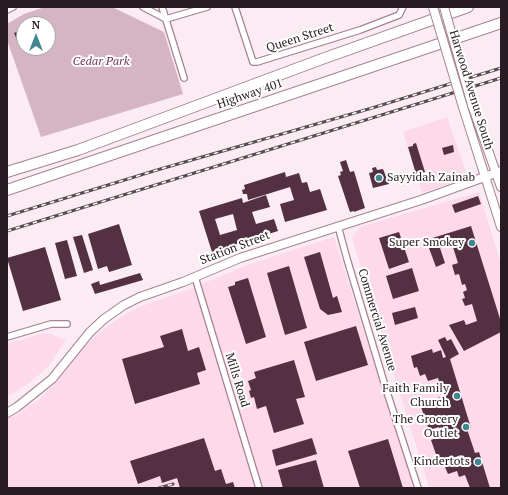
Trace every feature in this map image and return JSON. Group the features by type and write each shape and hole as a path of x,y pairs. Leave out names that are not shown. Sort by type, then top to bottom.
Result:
{"highway":[{"name":"Highway 401","path":"7,172 78,150 468,7"},
{"name":"Highway 401","path":"7,190 501,23"},
{"path":"487,27 501,26"}],"street":[{"path":"7,10 13,7"},
{"path":"143,7 166,19 207,7"},
{"path":"162,7 184,78"},
{"name":"Queen Street","path":"235,7 253,62 360,30 399,15 403,7"},
{"name":"Harwood Avenue South","path":"433,7 501,226"},
{"name":"Harwood Avenue South","path":"444,7 472,105 499,172 501,187"},
{"name":"Station Street","path":"7,413 17,407 52,379 90,332 110,313 140,297 195,277 240,258 420,200 499,172"},
{"name":"Commercial Avenue","path":"338,226 386,389 418,488"},
{"name":"Mills Road","path":"195,277 259,488"},
{"path":"7,337 51,324 67,324"},
{"name":"Station Street","path":"7,407 28,398"}],"shaded area":[{"path":"447,117 467,175 464,179 422,193 403,132"},
{"path":"479,192 501,264 501,488 429,488 352,238 360,227"},
{"path":"334,237 414,488 7,488 7,419 16,415 37,401 56,383 84,347 100,332 119,318 139,307 183,292 247,265"},
{"path":"44,333 66,340 50,364 40,374 14,393 7,396 7,344"}],"green space":[{"name":"Cedar Park","path":"45,7 112,7 164,32 183,94 41,137 7,40 7,24 16,19 16,56 56,56 56,16 21,16"}],"building":[{"path":"416,143 425,172 416,174 408,147 413,146 413,144"},
{"path":"453,145 454,152 444,155 442,148"},
{"path":"346,160 350,172 354,171 365,208 354,212 350,212 338,176 341,175 340,172 343,171 340,162"},
{"name":"Sayyidah Zainab","path":"376,167 377,170 383,169 389,184 373,188 369,173 373,172 372,168"},
{"path":"285,172 286,177 299,173 302,183 307,182 310,192 320,189 327,210 285,222 280,204 294,200 290,187 248,200 247,194 243,194 242,190 245,189 244,185"},
{"path":"266,195 270,207 252,212 256,224 274,219 278,231 212,252 199,211 242,198 243,203","holes":["233,214 237,230 220,235 215,219"]},
{"path":"478,196 481,204 455,213 452,205"},
{"path":"119,224 132,265 109,272 107,266 98,269 88,234"},
{"path":"471,226 501,322 501,332 464,351 449,325 464,320 466,325 477,321 472,304 465,306 462,299 465,298 463,292 467,290 465,284 462,285 459,274 455,275 452,265 458,263 452,244 440,248 445,263 436,267 426,240"},
{"path":"399,232 409,262 389,269 379,238"},
{"path":"82,235 93,270 84,273 73,237"},
{"path":"67,240 77,276 65,279 55,243"},
{"path":"45,247 61,300 23,311 7,258"},
{"path":"320,252 333,298 337,296 342,312 328,315 320,309 304,257"},
{"path":"289,266 307,328 285,335 267,273"},
{"path":"412,268 419,291 393,299 386,276"},
{"path":"140,273 143,280 95,294 91,284 99,281 100,285"},
{"path":"248,278 266,337 246,344 228,287 235,285 235,282"},
{"path":"415,307 418,318 395,325 392,313"},
{"path":"356,326 368,365 316,381 304,342"},
{"path":"182,329 188,351 199,347 206,370 197,373 200,384 135,404 122,359 164,347 160,336"},
{"path":"445,337 447,341 451,339 459,354 450,359 471,428 467,429 475,453 479,452 490,488 470,488 465,475 459,477 457,471 448,474 445,467 463,461 461,455 439,463 431,440 442,436 439,427 429,430 420,404 444,396 438,378 428,381 425,374 420,376 417,367 414,368 411,356 432,349 433,353 441,350 443,358 446,357 438,340"},
{"path":"294,360 305,397 296,399 304,424 274,433 266,406 257,409 254,397 251,398 249,391 251,390 248,381 256,378 254,372"},
{"path":"204,438 215,471 221,469 226,484 233,482 235,488 180,488 177,478 162,483 160,476 138,484 130,461"},
{"path":"312,438 317,454 276,466 272,450"},
{"path":"388,439 403,488 360,488 348,451"},
{"path":"316,460 324,488 283,488 278,470"}],"railway":[{"path":"7,216 157,170 372,108 501,68"},
{"path":"7,231 501,78"},
{"path":"159,488 173,484"}],"place":[{"name":"Sayyidah Zainab","path":"379,178"},
{"name":"Super Smokey","path":"472,243"},
{"name":"Faith Family Church","path":"457,396"},
{"name":"The Grocery Outlet","path":"466,427"},
{"name":"Kindertots","path":"478,462"}]}
